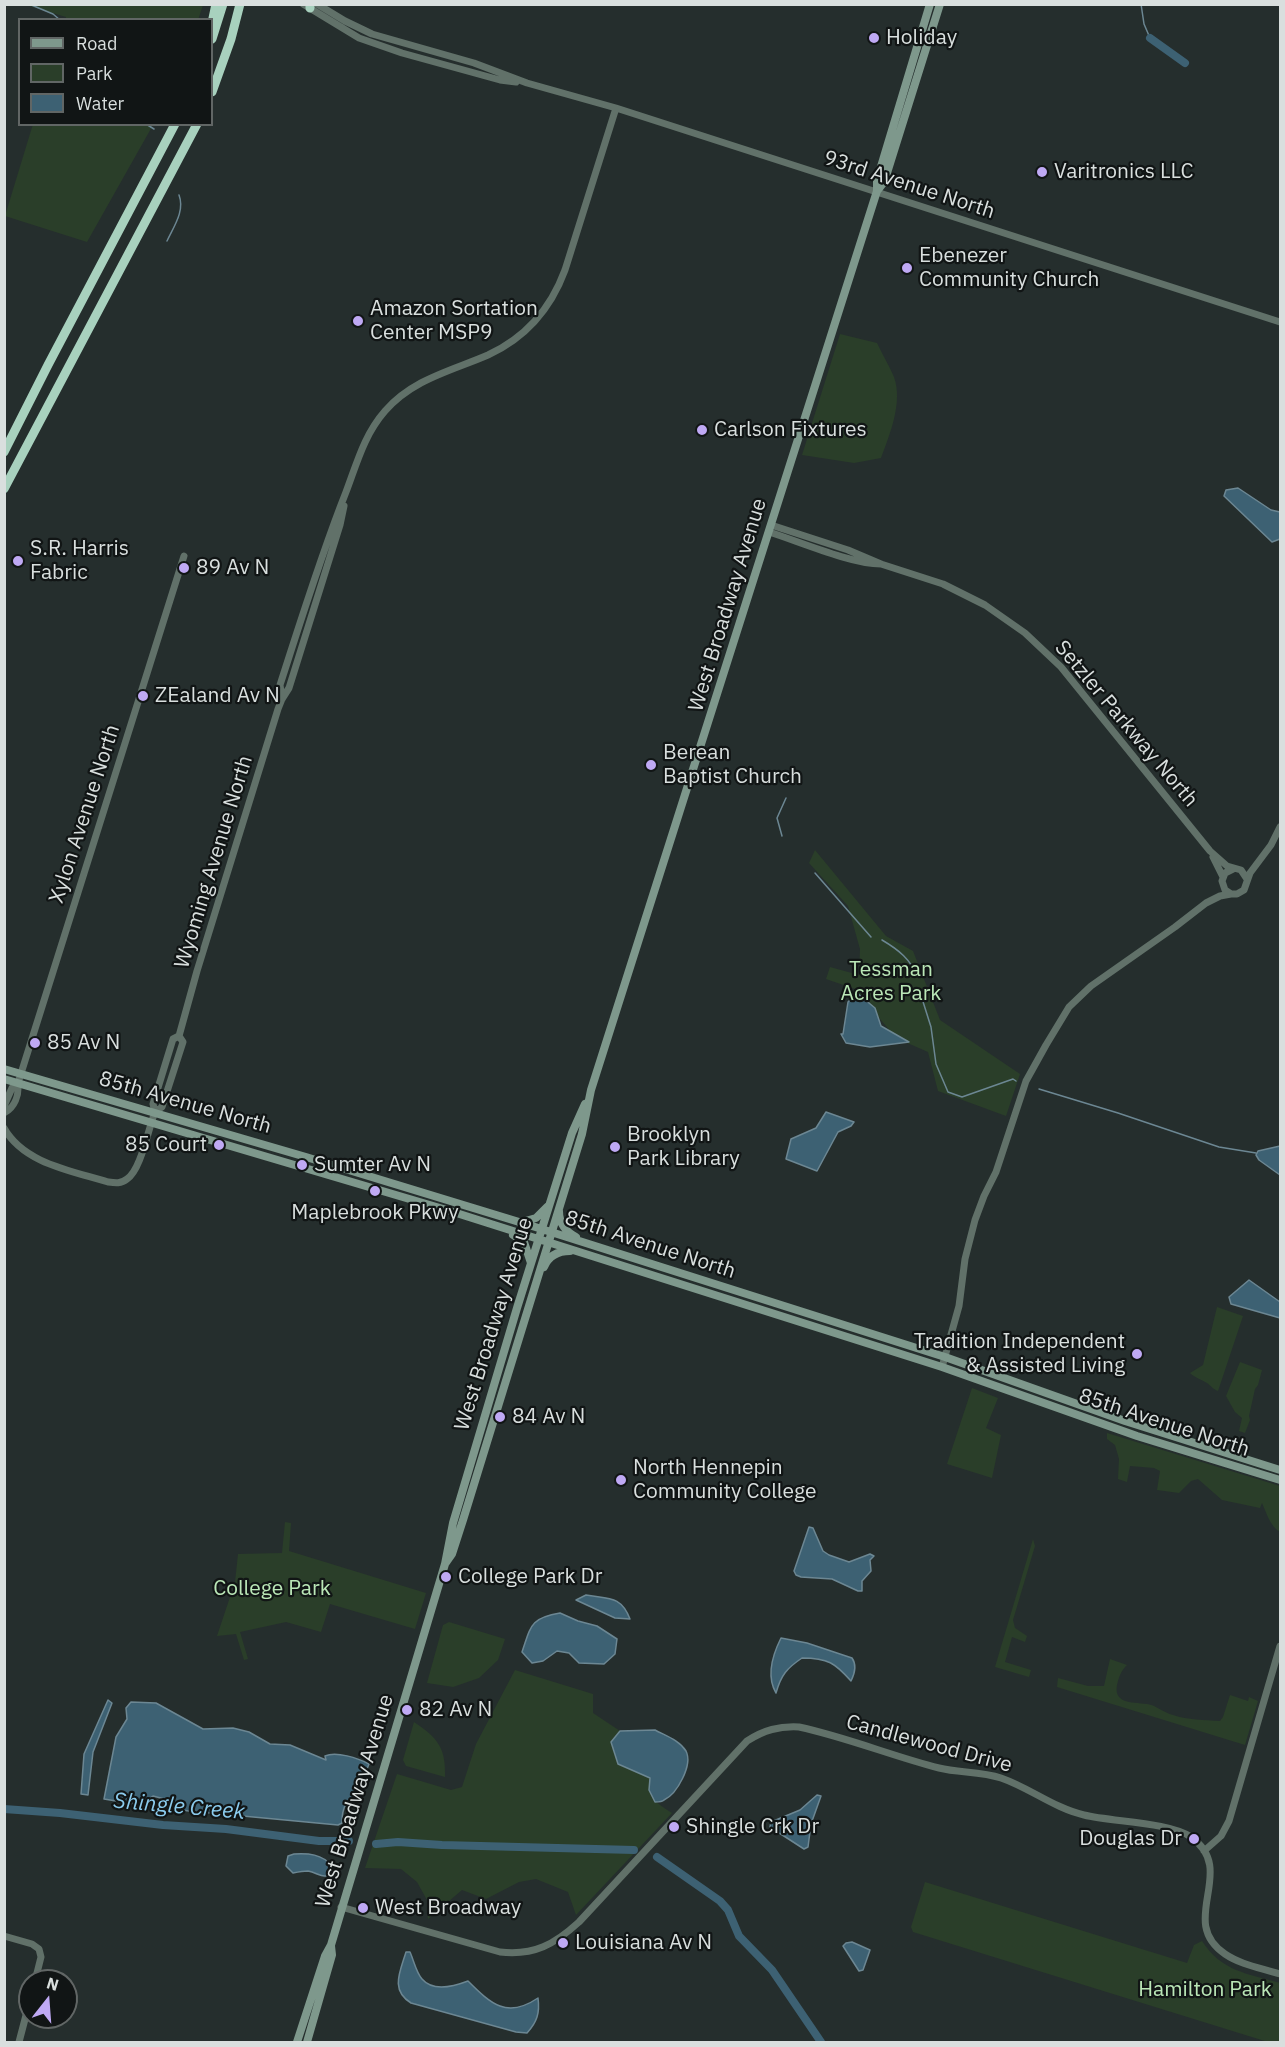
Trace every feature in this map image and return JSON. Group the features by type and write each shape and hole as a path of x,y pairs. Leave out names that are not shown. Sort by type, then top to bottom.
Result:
{"highway":[{"path":"213,36 223,4"},
{"path":"213,89 231,39 240,4"},
{"path":"4,451 174,126"},
{"path":"4,489 7,477 195,126"}],"main road":[{"name":"West Broadway Avenue","path":"297,2043 325,1956 331,1945 445,1564 455,1516 551,1199 572,1133 589,1097 688,795 877,191 877,180 930,4"},
{"name":"West Broadway Avenue","path":"877,191 884,182 940,4"},
{"name":"85th Avenue North","path":"4,1069 155,1112 518,1222 945,1358 1200,1446 1281,1470"},
{"name":"85th Avenue North","path":"4,1079 450,1211 942,1367 1197,1455 1281,1480"},
{"name":"West Broadway Avenue","path":"445,1564 452,1554 463,1520 585,1120 589,1097"},
{"path":"518,1222 539,1217 551,1199"},
{"path":"560,1202 559,1217 569,1233 675,1268 688,1276"},
{"path":"450,1211 458,1218 519,1237 527,1248 531,1264"},
{"path":"530,1299 549,1258 561,1251 574,1250"},
{"path":"1197,1455 1200,1446"},
{"name":"West Broadway Avenue","path":"307,2043 332,1955 331,1945"}],"street":[{"name":"93rd Avenue North","path":"310,5 347,32 379,46 500,80 527,83 616,108 1281,322"},
{"name":"Wyoming Avenue North","path":"4,1128 19,1147 36,1157 108,1182 120,1183 134,1173 155,1112 153,1104 173,1039 179,1036 282,699 280,685 333,523 364,441 377,421 397,399 422,381 510,343 530,326 548,304 565,270 616,108"},
{"name":"Setzler Parkway North","path":"770,529 848,550 880,564 943,584 995,611 1031,638 1061,667 1210,851 1223,864 1233,869"},
{"name":"Xylon Avenue North","path":"18,1083 184,556"},
{"path":"1206,903 1220,896 1237,894 1244,890 1247,879 1281,827"},
{"name":"Setzler Parkway North","path":"1210,851 1222,879"},
{"path":"942,1367 959,1306 965,1259 975,1220 996,1172 1023,1089 1036,1061 1069,1007 1090,986 1206,903 1218,891 1225,873 1233,869 1241,870 1262,858"},
{"path":"1241,870 1247,879"},
{"path":"1222,879 1225,890 1231,894"},
{"path":"4,1106 12,1088 18,1083"},
{"path":"4,1113 14,1104 18,1083"},
{"path":"1281,1647 1229,1821 1221,1836 1204,1851 1211,1872 1204,1911 1206,1930 1210,1938 1230,1957 1281,1974"},
{"name":"Candlewood Drive","path":"341,1907 500,1952 526,1952 548,1945 566,1935 579,1922 747,1741 766,1731 788,1726 807,1729 938,1767 990,1775 1014,1783 1060,1807 1084,1815 1178,1830 1194,1839 1204,1851"},
{"path":"4,1936 34,1945 39,1949 38,1969"}],"green space":[{"path":"26,5 203,5 199,18 66,17"},
{"path":"32,126 152,126 87,242 5,216"},
{"path":"840,334 877,343 894,377 896,407 881,458 854,463 802,455"},
{"name":"Tessman Acres Park","path":"815,850 886,936 913,951 940,1020 1020,1074 1006,1116 938,1091 928,1052 896,1038 855,989 826,979 830,967 859,975 860,949 848,906 809,863"},
{"path":"1217,1307 1243,1316 1218,1391 1190,1373 1203,1365"},
{"path":"1240,1362 1262,1370 1255,1389 1250,1420 1245,1433 1239,1431 1242,1418 1235,1412 1226,1396"},
{"path":"972,1388 998,1398 986,1428 1001,1435 992,1478 947,1464"},
{"path":"1107,1433 1280,1486 1280,1532 1271,1523 1262,1503 1260,1508 1222,1500 1198,1479 1191,1481 1179,1493 1157,1490 1160,1471 1154,1468 1130,1466 1127,1482 1118,1479 1119,1459 1115,1445 1107,1439"},
{"name":"College Park","path":"285,1522 291,1523 289,1551 426,1593 415,1629 330,1604 321,1632 286,1622 240,1632 248,1659 244,1660 236,1634 217,1636 235,1582 238,1554 282,1553"},
{"path":"1033,1539 1035,1546 1013,1620 1015,1628 1027,1636 1025,1642 1012,1637 1005,1662 1031,1670 1029,1677 995,1667"},
{"path":"449,1622 505,1639 498,1660 479,1678 453,1687 427,1683 443,1625"},
{"path":"1110,1659 1127,1665 1118,1681 1117,1694 1120,1698 1129,1702 1150,1705 1179,1717 1220,1721 1230,1695 1248,1701 1249,1697 1258,1701 1245,1745 1057,1687 1058,1678 1088,1686 1104,1686"},
{"path":"515,1670 593,1694 593,1713 620,1731 611,1742 618,1764 650,1778 654,1799 672,1813 576,1915 568,1892 536,1879 519,1882 486,1899 462,1890 428,1919 427,1900 417,1882 401,1869 365,1868 397,1774 451,1790 462,1787 476,1744"},
{"path":"414,1722 429,1733 439,1745 444,1758 445,1777 406,1766 403,1760"},
{"name":"Hamilton Park","path":"925,1882 1187,1963 1194,1945 1202,1941 1218,1959 1236,1970 1280,1983 1280,2042 1268,2042 913,1932 911,1927"}],"water":[{"path":"1238,488 1271,510 1280,512 1280,539 1272,542 1224,496 1226,490"},
{"path":"857,993 875,1008 881,1026 909,1042 870,1047 846,1043 841,1034 843,1034 848,1002"},
{"path":"826,1112 854,1122 851,1126 838,1132 817,1171 786,1159 791,1139 816,1128"},
{"path":"1280,1146 1280,1175 1259,1160 1256,1155 1258,1151"},
{"path":"1249,1280 1280,1302 1280,1318 1231,1304 1229,1297"},
{"path":"809,1527 813,1528 823,1551 829,1555 849,1562 870,1554 874,1556 870,1560 871,1571 862,1581 862,1591 832,1579 796,1575 794,1571"},
{"path":"586,1595 618,1602 630,1619 615,1618 576,1600"},
{"path":"560,1613 597,1626 617,1639 615,1654 604,1664 579,1663 569,1653 557,1651 543,1661 532,1663 522,1652 530,1630 537,1621"},
{"path":"781,1638 807,1643 852,1658 855,1669 851,1681 830,1663 818,1659 802,1658 785,1672 776,1693 771,1672 775,1651"},
{"path":"108,1700 112,1703 93,1752 88,1795 81,1794 84,1754"},
{"path":"131,1702 156,1703 203,1729 233,1728 249,1732 270,1744 290,1745 326,1760 325,1756 335,1754 359,1760 369,1764 363,1779 360,1779 362,1780 360,1792 346,1805 342,1823 338,1825 179,1810 172,1801 153,1796 140,1805 104,1799 116,1737 127,1719 126,1708"},
{"path":"655,1730 680,1744 688,1757 686,1771 679,1786 669,1797 657,1802 649,1790 650,1778 618,1764 611,1742 620,1731"},
{"path":"817,1795 821,1796 811,1824 808,1847 804,1849 770,1827 771,1822 800,1810"},
{"path":"310,1854 328,1862 332,1866 328,1875 323,1876 308,1871 293,1873 286,1866 288,1856"},
{"path":"852,1942 870,1950 863,1970 859,1971 843,1946"},
{"path":"406,1952 410,1952 422,1979 432,1986 451,1986 468,1981 492,2002 508,2008 527,2004 538,1998 539,2008 533,2025 527,2033 516,2032 411,2003 401,1992 398,1980"}],"waterway":[{"path":"29,4 58,18"},
{"path":"1141,4 1144,24 1150,38"},
{"path":"1150,38 1185,63"},
{"path":"149,126 154,129"},
{"path":"167,241 180,213 179,195"},
{"path":"782,836 777,818 786,798"},
{"path":"815,873 871,937"},
{"path":"882,940 903,955 918,977"},
{"path":"919,989 931,1027 936,1064 948,1092 962,1097 1013,1079 1016,1081"},
{"path":"1039,1089 1219,1147 1256,1153"},
{"name":"Shingle Creek","path":"4,1809 226,1829 319,1841 349,1841"},
{"name":"Shingle Creek","path":"376,1844 398,1842 634,1850"},
{"name":"Shingle Creek","path":"657,1857 720,1901 728,1910 739,1936 772,1970 821,2042"}],"place":[{"name":"Holiday","path":"874,38"},
{"name":"Varitronics LLC","path":"1042,172"},
{"name":"Ebenezer Community Church","path":"907,268"},
{"name":"Amazon Sortation Center MSP9","path":"358,321"},
{"name":"Carlson Fixtures","path":"702,430"},
{"name":"S.R. Harris Fabric","path":"18,561"},
{"name":"89 Av N","path":"184,568"},
{"name":"ZEaland Av N","path":"143,696"},
{"name":"Berean Baptist Church","path":"651,765"},
{"name":"85 Av N","path":"35,1043"},
{"name":"85 Court","path":"219,1145"},
{"name":"Brooklyn Park Library","path":"615,1147"},
{"name":"Sumter Av N","path":"302,1165"},
{"name":"Maplebrook Pkwy","path":"375,1191"},
{"name":"Tradition Independent & Assisted Living","path":"1137,1354"},
{"name":"84 Av N","path":"500,1417"},
{"name":"North Hennepin Community College","path":"621,1480"},
{"name":"College Park Dr","path":"446,1577"},
{"name":"82 Av N","path":"407,1710"},
{"name":"Shingle Crk Dr","path":"674,1827"},
{"name":"Douglas Dr","path":"1194,1839"},
{"name":"West Broadway","path":"363,1908"},
{"name":"Louisiana Av N","path":"563,1943"}]}
